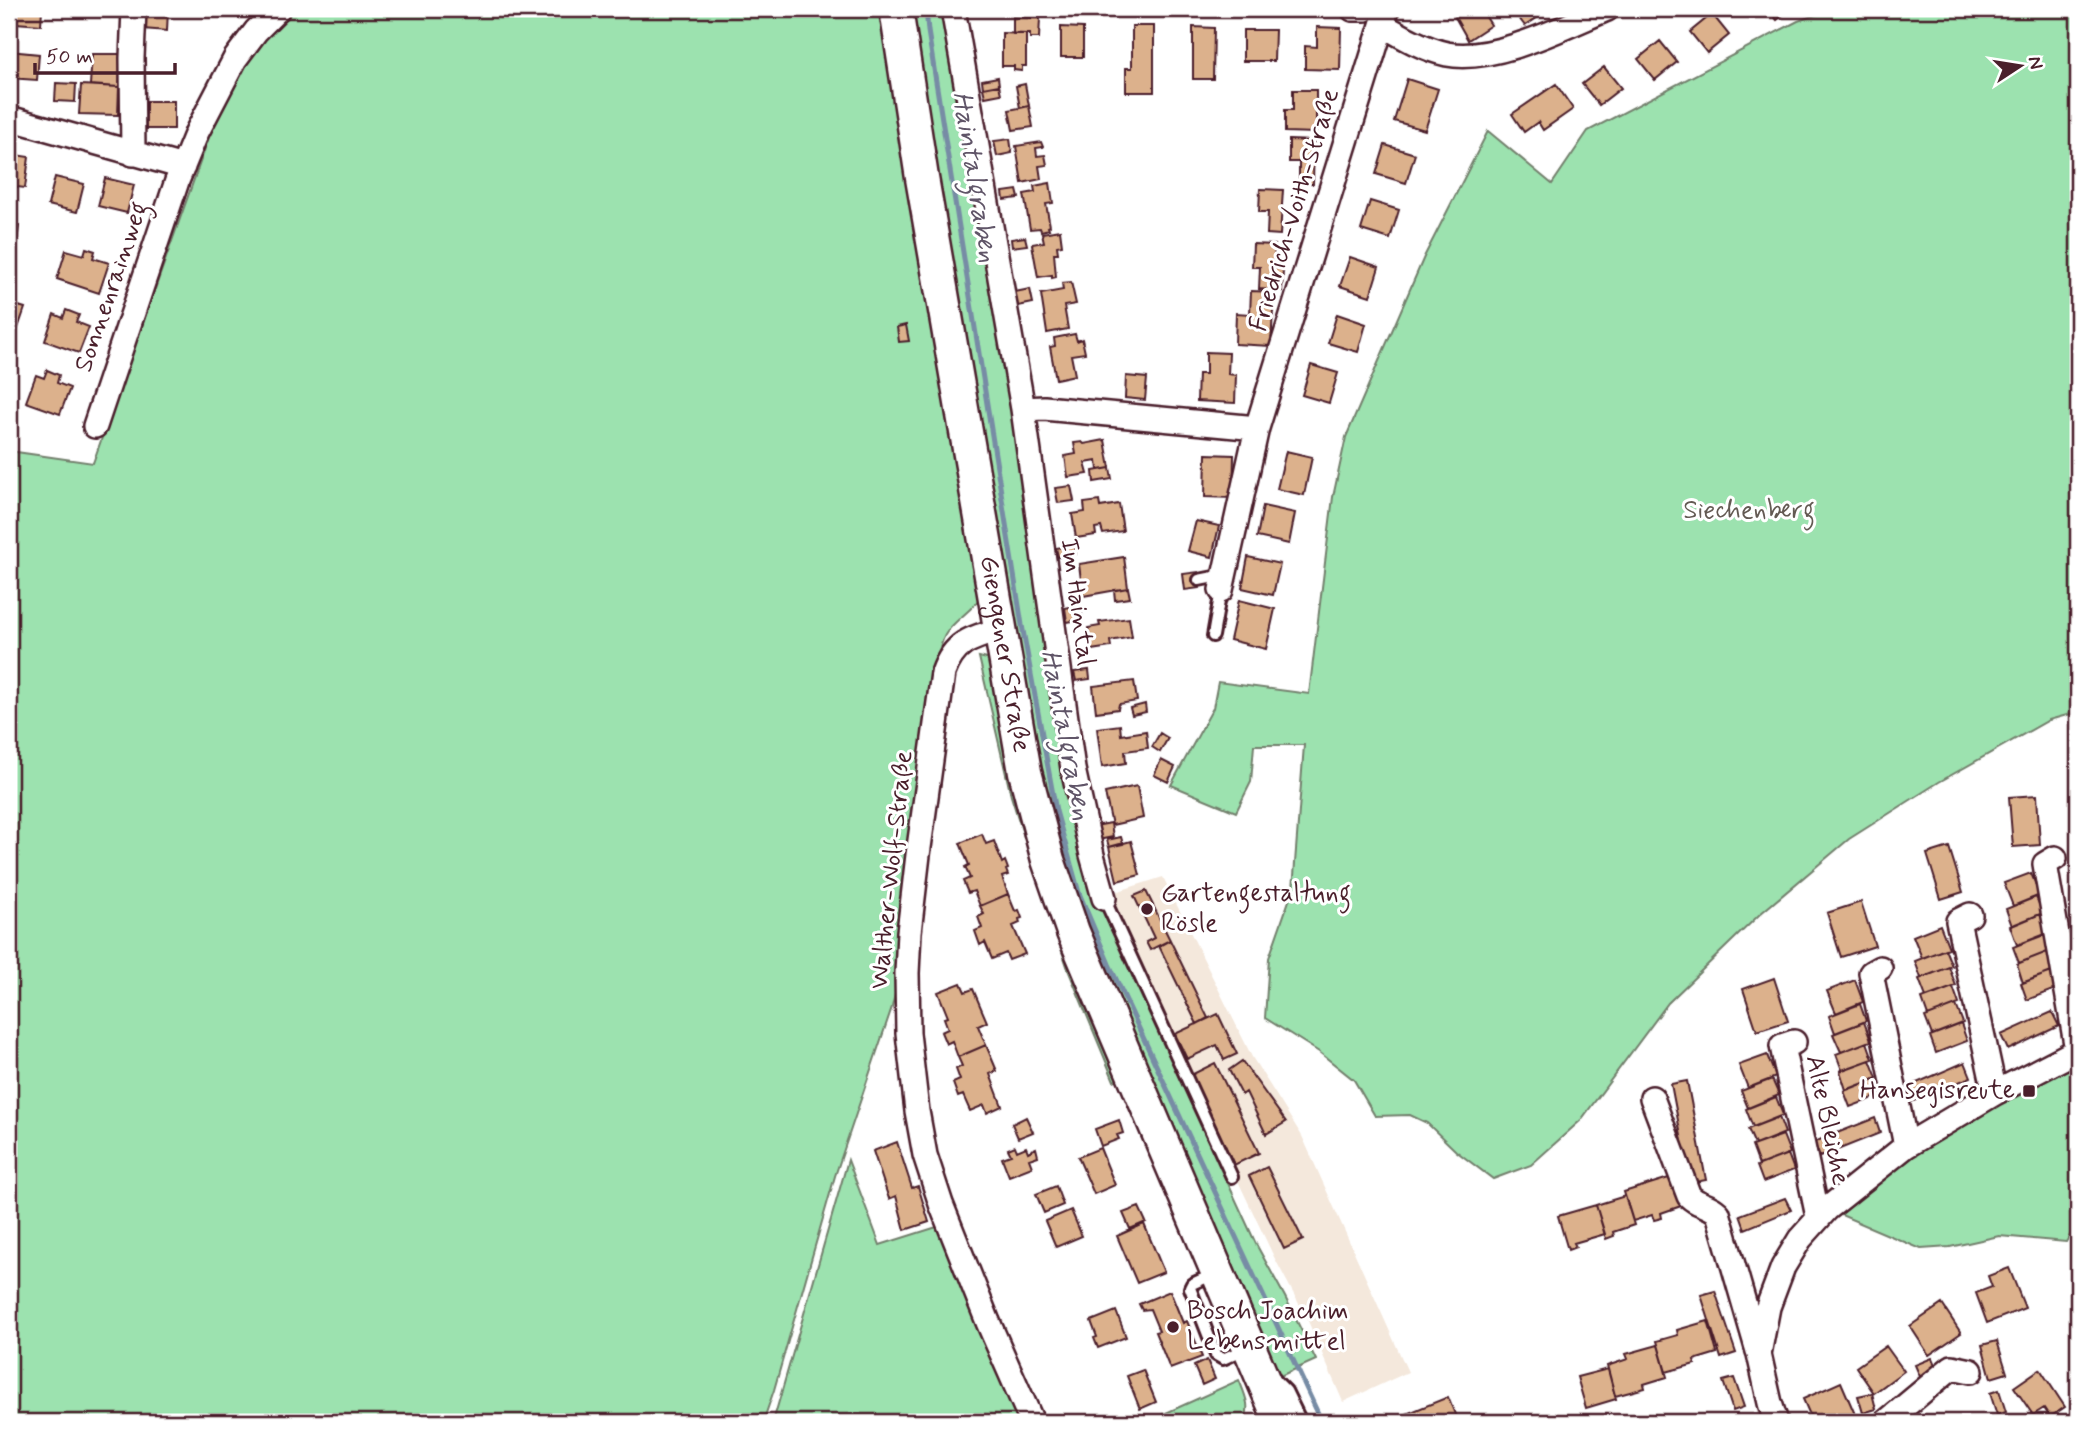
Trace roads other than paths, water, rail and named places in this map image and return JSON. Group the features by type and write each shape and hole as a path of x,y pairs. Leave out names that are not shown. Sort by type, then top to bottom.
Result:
{"main road":[{"name":"Giengener Straße","path":"896,9 922,178 1031,797 1058,891 1089,970 1281,1422"}],"street":[{"path":"133,154 134,9"},
{"name":"Sonnenrainweg","path":"95,426 183,167 208,109 235,59 256,31 278,9"},
{"name":"Im Haintal","path":"953,9 1023,409 1073,769 1104,898"},
{"path":"1353,9 1365,9"},
{"path":"1385,17 1431,49 1464,55 1494,51 1525,42 1607,9"},
{"name":"Friedrich-Voith-Straße","path":"1223,582 1257,428 1385,17"},
{"path":"9,118 183,167"},
{"path":"1023,409 1044,408 1257,428"},
{"name":"Walther-Wolf-Straße","path":"1000,630 963,643 948,660 943,673 909,932 908,1032 920,1134 932,1179 988,1322 1032,1422"},
{"name":"Alte Bleiche","path":"1759,1353 1768,1307 1783,1267 1800,1239 1818,1217 1906,1146 1995,1093 2078,1050 2045,864 2055,858"},
{"path":"1970,915 1958,921 1995,1093"},
{"path":"1880,968 1871,973 1906,1146"},
{"name":"Alte Bleiche","path":"1794,1042 1783,1046 1818,1217"},
{"name":"Alte Bleiche","path":"1652,1098 1689,1196 1696,1203 1711,1206 1718,1213 1776,1422"},
{"path":"1886,1422 1952,1367 1971,1371"}],"lane":[{"path":"1199,580 1223,582 1213,636"},
{"name":"Im Haintal","path":"1104,898 1232,1177"},
{"path":"1254,1360 1282,1386 1301,1422"}],"waterway":[{"name":"Haintalgraben","path":"926,9 1022,625 1056,811 1079,893 1109,964 1322,1422"}],"place":[{"name":"Gartengestaltung Rösle","path":"1147,909"},
{"name":"Hansegisreute","path":"2029,1091"},
{"name":"Bosch Joachim Lebensmittel","path":"1173,1327"}],"park label":[{"name":"Siechenberg","path":"1749,511"}]}
